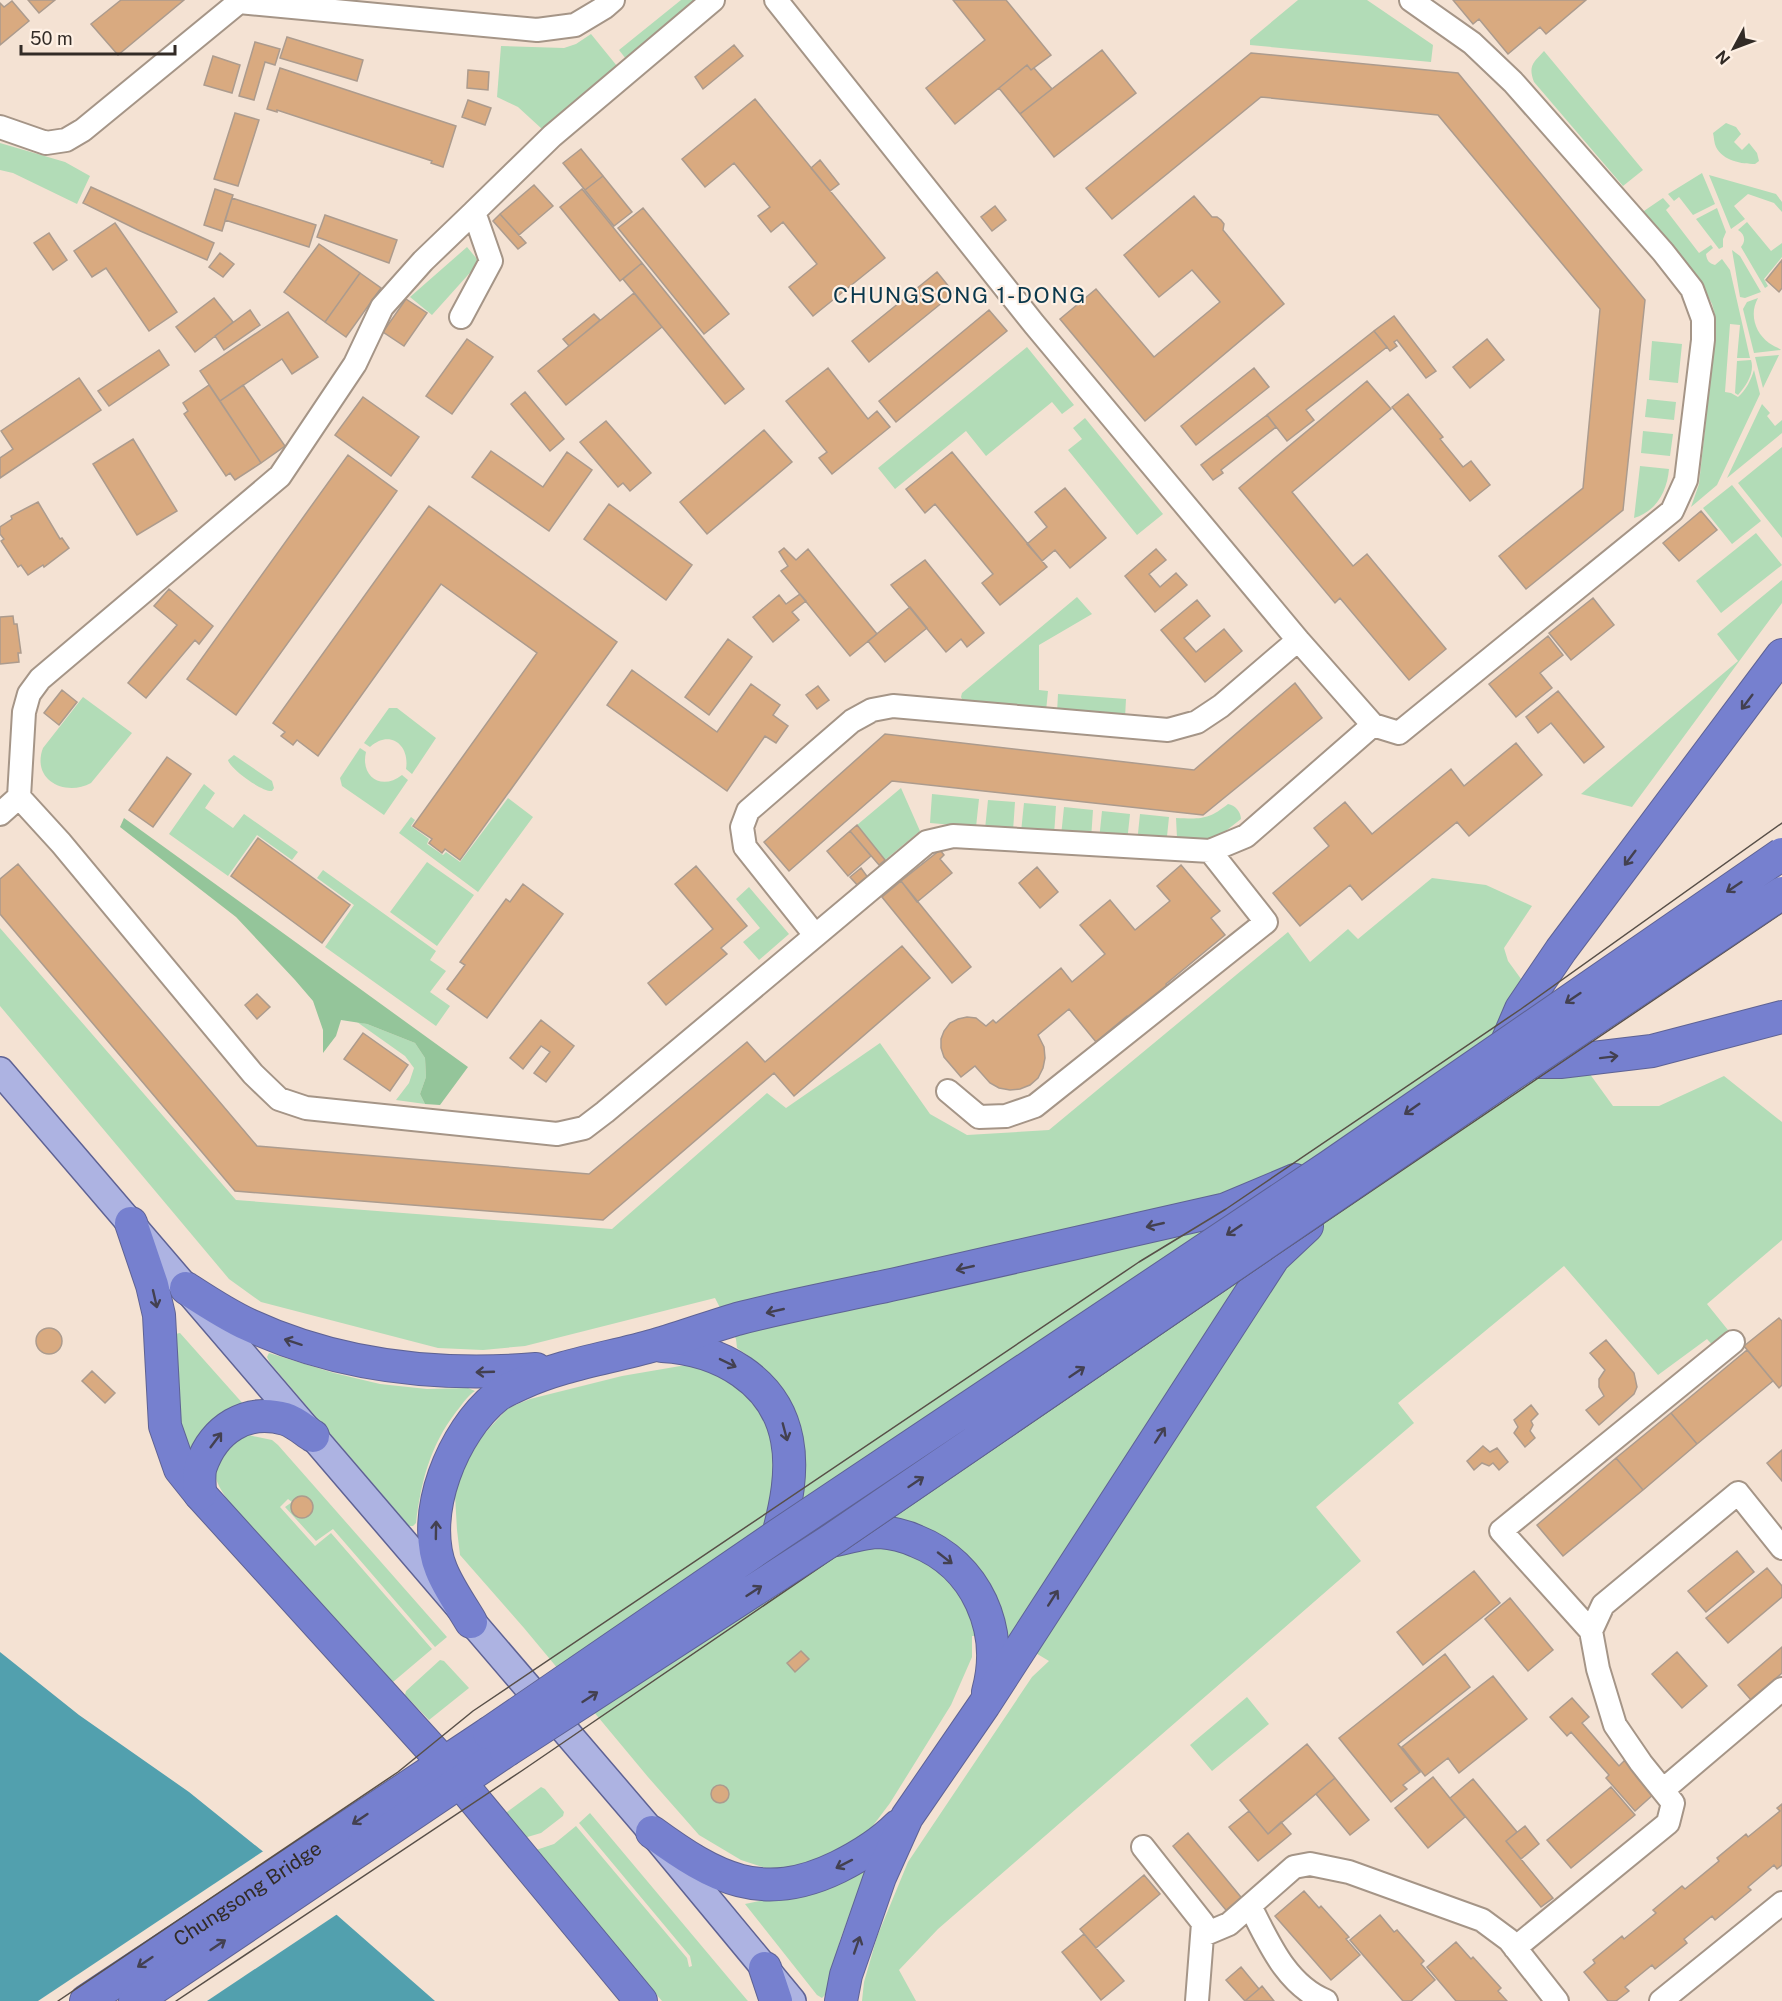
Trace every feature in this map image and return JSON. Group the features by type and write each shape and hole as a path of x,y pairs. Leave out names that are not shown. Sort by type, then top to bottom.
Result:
{"highway":[{"path":"1518,1053 1521,1009 1561,950 1782,655"},
{"path":"497,1742 831,1541 1339,1177 1518,1053 1782,854"},
{"path":"1518,1053 1782,892"},
{"path":"1518,1053 1560,1062 1652,1051 1782,1017"},
{"path":"471,1622 441,1569 436,1549 435,1528 443,1478 453,1452 466,1430 484,1408 500,1394 564,1367 654,1346 737,1319 1226,1209 1339,1177"},
{"path":"416,1798 497,1742 778,1535 1339,1177"},
{"path":"841,2001 846,1975 880,1877 907,1817 984,1705 1274,1257 1339,1177"},
{"path":"131,1223 152,1285 159,1315 165,1426 180,1469 200,1494 453,1772 641,2001"},
{"path":"186,1288 230,1315 279,1338 358,1360 421,1370 480,1373 564,1367"},
{"path":"654,1346 689,1349 704,1353 741,1370 757,1382 771,1400 788,1440 786,1506 778,1535"},
{"path":"200,1494 200,1468 214,1442 225,1429 242,1420 263,1415 288,1420 313,1437"},
{"path":"831,1541 879,1532 904,1536 927,1545 947,1557 964,1575 977,1593 986,1615 993,1655 992,1675 984,1705"},
{"name":"Chungsong Bridge","path":"86,2001 416,1798"},
{"name":"Chungsong Bridge","path":"135,2001 416,1798"},
{"path":"652,1832 689,1859 720,1875 749,1884 776,1885 797,1883 847,1863 884,1840 907,1817"},
{"path":"765,1968 776,2001"}],"main road":[{"path":"0,1071 652,1832 792,2001"}],"street":[{"path":"0,127 46,143 66,140 83,130 238,2 537,30 575,25 613,0"},
{"path":"0,814 19,797 24,712 29,694 40,679 280,476 355,364 382,307 423,261 552,136 713,0"},
{"path":"776,0 1034,324 1298,640 1373,725 1399,733 1672,510 1686,480 1703,340 1703,319 1692,289 1663,252 1513,82 1472,44 1411,0"},
{"path":"461,317 491,261 474,212"},
{"path":"815,935 745,847 742,827 748,811 852,721 872,710 893,706 1168,730 1197,722 1221,706 1298,640"},
{"path":"19,797 61,843 253,1074 279,1099 306,1108 557,1134 584,1128 605,1112 927,842 953,836 1210,851 1246,836 1373,725"},
{"path":"948,1091 979,1118 1006,1116 1035,1106 1266,922 1210,851"},
{"path":"1592,1631 1502,1531 1733,1342"},
{"path":"1515,1948 1668,1823 1673,1803 1615,1725 1598,1669 1592,1631 1603,1605 1738,1493 1782,1548"},
{"path":"1662,1790 1782,1689"},
{"path":"1143,1846 1203,1923 1197,2001"},
{"path":"1203,1935 1229,1924 1293,1867 1310,1864 1349,1872 1482,1920 1509,1941 1557,2001"},
{"path":"1661,2001 1782,1903"},
{"path":"1250,1906 1278,1959 1298,1983 1326,2001"}],"green space":[{"path":"681,0 699,0 626,59 619,50"},
{"path":"1298,0 1367,0 1433,45 1431,62 1250,45 1250,40"},
{"path":"591,34 617,66 542,129 518,107 497,97 501,46 564,48 576,44"},
{"path":"1544,51 1643,170 1623,186 1534,82 1532,68"},
{"path":"1726,123 1736,127 1741,134 1734,142 1742,150 1749,143 1757,153 1759,161 1755,164 1739,162 1728,159 1719,152 1713,133"},
{"path":"0,143 65,162 90,176 77,204 13,173 0,170"},
{"path":"1702,173 1715,204 1693,215 1679,197 1674,201 1668,194"},
{"path":"1709,175 1776,194 1782,202 1782,212 1774,203 1748,194 1734,206 1745,219 1731,229"},
{"path":"1663,198 1670,206 1666,210 1699,253 1711,245 1713,248 1706,254 1709,261 1715,265 1722,259 1730,270 1750,358 1737,358 1740,325 1730,324 1725,392 1738,397 1748,385 1754,370 1760,394 1717,485 1691,507 1699,484 1715,315 1706,292 1641,213"},
{"path":"1717,208 1726,232 1723,247 1719,249 1696,219"},
{"path":"1747,222 1771,251 1782,243 1782,257 1764,279 1768,286 1765,288 1741,247 1744,238 1738,230"},
{"path":"467,247 477,259 476,266 432,315 410,297"},
{"path":"1732,250 1740,256 1761,292 1745,298 1740,297"},
{"path":"1758,298 1754,310 1757,329 1764,339 1781,350 1754,353 1743,309 1747,302"},
{"path":"1652,341 1682,344 1678,383 1649,380"},
{"path":"1027,347 1074,405 1062,414 1052,402 986,456 966,431 895,489 878,468"},
{"path":"1779,355 1763,388 1755,357"},
{"path":"1751,360 1751,374 1738,395 1735,393 1737,361"},
{"path":"1647,399 1676,402 1674,420 1645,417"},
{"path":"1762,404 1770,413 1767,416 1775,426 1782,420 1782,433 1727,478"},
{"path":"1085,418 1163,514 1137,535 1068,450 1082,439 1073,428"},
{"path":"1643,431 1673,434 1670,456 1641,453"},
{"path":"1782,447 1782,538 1738,483"},
{"path":"1640,466 1669,469 1666,485 1655,505 1634,518"},
{"path":"1732,485 1761,521 1732,544 1703,508"},
{"path":"1756,533 1782,565 1721,613 1696,581"},
{"path":"1782,580 1782,603 1632,807 1581,794 1738,661 1717,634"},
{"path":"1077,597 1092,614 1039,645 1039,690 1048,691 1046,711 964,703 962,693"},
{"path":"1058,694 1126,699 1125,718 1057,713"},
{"path":"83,697 132,733 91,783 81,787 61,787 46,777 42,769 43,748"},
{"path":"389,708 397,708 436,738 412,774 406,769 405,753 397,742 385,739 370,747 364,743"},
{"path":"360,748 366,752 366,768 374,779 387,782 402,775 408,780 384,815 342,786 340,778"},
{"path":"234,755 272,781 274,788 272,791 254,784 234,769 228,760"},
{"path":"204,784 215,793 205,808 233,828 244,814 298,852 292,860 257,835 228,876 169,834"},
{"path":"901,788 920,831 885,860 857,825"},
{"path":"932,794 979,799 976,827 930,823"},
{"path":"508,798 533,817 478,892 399,833 411,817 415,820 411,826 429,839 427,844 443,855 446,852 460,862"},
{"path":"988,800 1015,802 1013,831 985,829"},
{"path":"1024,803 1056,806 1054,835 1021,832"},
{"path":"1228,804 1237,809 1241,819 1214,840 1177,838 1176,818 1204,817"},
{"path":"1064,807 1093,810 1091,839 1061,836"},
{"path":"1102,811 1130,814 1127,842 1099,840"},
{"path":"1140,814 1169,817 1166,846 1137,843"},
{"path":"124,818 468,1067 440,1105 425,1104 420,1094 426,1077 425,1058 415,1043 367,1024 341,1020 336,1036 323,1053 323,1030 313,1001 236,917 120,827"},
{"path":"427,862 474,895 437,946 390,912"},
{"path":"323,870 436,951 430,960 446,971 430,992 450,1006 436,1026 325,947 354,905 317,878"},
{"path":"1432,878 1486,885 1532,906 1504,948 1508,961 1613,1106 1659,1106 1724,1076 1782,1122 1782,1240 1707,1304 1732,1335 1715,1348 1707,1339 1658,1375 1564,1266 1398,1403 1414,1423 1316,1507 1361,1561 938,1929 899,1970 916,2001 862,2001 864,1982 877,1937 908,1862 1032,1677 1049,1661 1007,1636 972,1636 972,1657 951,1705 890,1803 863,1839 818,1868 775,1871 741,1860 699,1835 460,1555 455,1495 463,1468 483,1435 508,1408 530,1399 622,1376 692,1364 719,1372 735,1386 747,1355 737,1348 736,1339 715,1298 525,1346 483,1350 438,1348 261,1302 229,1279 0,1006 0,928 236,1200 612,1229 767,1093 786,1108 880,1043 930,1114 967,1135 1049,1130 1288,932 1310,962 1348,929 1358,939"},
{"path":"749,887 789,934 759,960 743,942 760,928 736,899"},
{"path":"357,1022 415,1043 425,1058 426,1077 420,1094 425,1104 396,1100 409,1083 414,1068 405,1056"},
{"path":"180,1333 245,1406 193,1455 178,1438 175,1334"},
{"path":"269,1353 380,1384 427,1389 468,1388 475,1391 447,1425 433,1451 424,1479 416,1523 413,1526 409,1526 270,1363 267,1357"},
{"path":"248,1435 272,1440 278,1445 447,1637 435,1647 333,1529 316,1541 285,1507 292,1502 288,1499 280,1507 315,1546 331,1533 432,1649 393,1682 230,1503 221,1490 216,1478 216,1465 230,1447"},
{"path":"440,1660 444,1661 469,1688 429,1720 405,1695 406,1691"},
{"path":"1247,1697 1269,1724 1212,1771 1190,1745"},
{"path":"541,1787 564,1812 563,1816 541,1833 524,1838 503,1815"},
{"path":"590,1813 748,2001 662,2001 533,1851 554,1844 576,1826 687,1958 689,1967 692,1966 690,1956 579,1823"},
{"path":"859,1869 866,1871 840,1940 826,1994 822,1998 817,1995 745,1904 801,1892"}],"water":[{"path":"0,1652 79,1715 189,1792 281,1866 435,2001 0,2001"}],"pier":[{"path":"265,1850 339,1913 207,2001 38,2001"}],"building":[{"path":"28,0 55,0 39,13"},
{"path":"121,0 184,0 118,55 91,24"},
{"path":"953,0 1006,0 1051,55 1031,70 1027,65 955,124 926,88 985,40"},
{"path":"1453,0 1586,0 1546,34 1540,27 1508,54 1479,19 1473,24"},
{"path":"12,1 29,21 0,45 0,3 4,7"},
{"path":"287,37 363,60 357,81 280,58"},
{"path":"255,42 280,49 275,65 265,62 254,100 239,96"},
{"path":"734,45 743,56 703,89 695,77"},
{"path":"1102,50 1136,93 1054,157 1020,114"},
{"path":"1251,53 1458,73 1645,300 1623,510 1526,589 1499,556 1583,488 1600,309 1438,115 1261,97 1112,219 1086,188"},
{"path":"213,56 240,65 232,93 204,85"},
{"path":"1027,65 1031,70 1034,68 1052,89 1020,114 999,88"},
{"path":"280,68 456,126 443,167 431,163 432,161 277,110 277,112 267,109"},
{"path":"468,70 489,72 488,90 467,88"},
{"path":"755,99 885,258 813,316 789,287 817,264 783,222 771,232 758,216 770,207 734,163 705,187 682,159"},
{"path":"468,100 491,108 485,125 462,117"},
{"path":"235,113 259,120 238,186 214,179"},
{"path":"581,149 603,176 585,190 563,163"},
{"path":"820,160 839,184 830,191 811,168"},
{"path":"603,176 632,212 614,226 585,190"},
{"path":"534,185 553,206 519,235 500,214"},
{"path":"91,187 214,243 207,260 83,203"},
{"path":"215,189 233,195 222,231 204,225"},
{"path":"582,189 642,263 620,281 560,207"},
{"path":"1194,196 1212,217 1221,220 1224,224 1223,230 1284,304 1145,421 1060,319 1096,289 1154,357 1220,302 1192,270 1159,297 1124,255"},
{"path":"232,198 316,225 309,247 225,220"},
{"path":"995,206 1006,220 992,231 981,217"},
{"path":"643,208 729,314 704,334 618,228"},
{"path":"500,214 526,243 518,249 493,221"},
{"path":"325,215 397,240 389,263 317,237"},
{"path":"115,223 177,312 149,331 106,268 92,277 74,251"},
{"path":"49,233 67,260 53,270 34,243"},
{"path":"319,244 360,273 325,322 284,292"},
{"path":"220,253 234,264 223,277 209,267"},
{"path":"1782,260 1782,288 1779,292 1766,280"},
{"path":"642,263 744,389 725,404 623,279"},
{"path":"937,272 954,293 869,362 852,341"},
{"path":"360,273 381,288 346,337 325,322"},
{"path":"634,293 662,327 566,405 538,371"},
{"path":"214,298 233,322 195,352 176,327"},
{"path":"406,299 427,313 404,346 383,332"},
{"path":"250,310 260,325 224,350 215,336"},
{"path":"989,310 1007,331 896,422 879,401"},
{"path":"288,312 318,357 292,374 282,359 220,401 200,371"},
{"path":"594,314 600,320 569,346 563,339"},
{"path":"1394,316 1436,371 1426,378 1397,340 1394,342 1397,346 1390,351 1374,331"},
{"path":"1374,331 1387,347 1306,410 1314,420 1287,441 1267,415"},
{"path":"467,339 493,357 452,414 426,396"},
{"path":"1487,339 1504,360 1470,388 1453,367"},
{"path":"159,350 169,365 109,406 98,391"},
{"path":"828,368 868,419 877,411 890,427 832,474 819,458 827,452 786,401"},
{"path":"1254,368 1269,387 1196,445 1181,426"},
{"path":"79,378 101,410 0,478 0,458 13,449 1,431"},
{"path":"1367,381 1391,409 1292,492 1353,566 1367,554 1446,649 1409,680 1340,598 1335,603 1239,488"},
{"path":"209,385 261,463 235,480 230,473 226,476 184,414 188,411 183,403"},
{"path":"243,385 285,446 261,463 220,401"},
{"path":"525,392 564,439 550,451 511,404"},
{"path":"1408,394 1443,437 1440,439 1463,467 1471,461 1490,485 1470,501 1392,407"},
{"path":"363,397 419,437 391,476 335,435"},
{"path":"1267,415 1276,427 1221,470 1223,473 1213,480 1201,465"},
{"path":"606,421 651,473 630,491 623,483 618,487 580,442"},
{"path":"764,430 792,462 707,534 680,502"},
{"path":"133,439 177,511 137,535 93,464"},
{"path":"491,451 543,487 567,452 592,470 549,531 472,477"},
{"path":"952,452 1047,567 1000,605 982,583 993,574 935,504 925,513 906,489"},
{"path":"348,455 397,491 236,715 187,679"},
{"path":"1065,488 1106,538 1070,568 1055,550 1042,561 1027,544 1047,527 1035,512"},
{"path":"38,502 60,539 62,538 69,548 44,567 43,565 28,575 21,565 18,567 1,541 4,539 0,534 0,527 12,519 11,516"},
{"path":"609,504 692,565 666,600 584,539"},
{"path":"429,506 617,642 460,860 445,849 442,853 429,843 432,839 413,826 537,653 441,584 318,756 297,740 293,745 281,736 285,732 273,723"},
{"path":"1701,511 1717,530 1679,561 1663,543"},
{"path":"784,548 796,560 808,549 877,634 850,656 781,571 788,566 779,552"},
{"path":"1156,549 1166,560 1149,574 1160,587 1176,573 1187,585 1155,612 1125,576"},
{"path":"925,560 984,633 967,647 961,639 946,652 891,585"},
{"path":"169,589 213,626 199,644 195,640 146,698 128,683 177,625 154,606"},
{"path":"800,594 806,601 792,612 799,620 773,642 753,617 779,595 786,604"},
{"path":"1593,598 1614,625 1571,660 1549,633"},
{"path":"1197,600 1210,616 1184,638 1196,652 1224,629 1242,651 1205,682 1161,630"},
{"path":"910,607 927,628 885,662 868,641"},
{"path":"13,616 14,624 17,624 21,653 18,653 19,662 0,664 0,617"},
{"path":"1548,636 1563,655 1540,673 1552,688 1516,717 1489,684"},
{"path":"728,639 752,657 709,715 685,697"},
{"path":"632,670 717,732 751,684 780,705 773,715 788,726 776,743 765,736 727,791 607,705"},
{"path":"1295,683 1322,718 1203,815 892,781 789,871 764,842 885,734 1194,770"},
{"path":"818,686 829,700 817,709 806,695"},
{"path":"62,690 77,702 59,725 44,713"},
{"path":"1558,691 1604,747 1584,763 1551,723 1538,733 1526,717"},
{"path":"1516,743 1542,775 1469,836 1457,822 1362,900 1350,885 1300,926 1273,893 1329,846 1314,828 1345,802 1372,834 1451,769 1464,786"},
{"path":"167,757 191,774 153,827 129,810"},
{"path":"857,825 885,860 879,865 850,831"},
{"path":"850,831 871,856 848,876 827,851"},
{"path":"258,838 350,905 322,943 231,876"},
{"path":"940,850 944,855 940,859 952,873 917,902 901,881"},
{"path":"18,864 257,1146 589,1174 747,1042 765,1062 902,946 930,978 794,1096 774,1073 603,1220 235,1191 0,914 0,879"},
{"path":"1181,865 1220,911 1211,918 1225,935 1166,984 1168,990 1129,1019 1127,1016 1096,1042 1069,1009 1038,1035 1044,1047 1045,1058 1038,1078 1030,1085 1010,1090 999,1088 990,1083 975,1066 961,1077 944,1057 941,1048 941,1039 950,1023 967,1017 976,1018 986,1026 993,1020 996,1023 1061,968 1072,982 1105,954 1080,925 1110,900 1135,930 1170,901 1157,886"},
{"path":"696,866 747,926 721,948 727,954 666,1005 648,983 713,929 675,884"},
{"path":"1037,867 1058,892 1040,908 1019,883"},
{"path":"861,868 869,879 859,887 850,877"},
{"path":"901,881 971,967 952,983 882,897"},
{"path":"523,884 563,914 487,1018 447,989 465,965 460,962 506,899 510,902"},
{"path":"257,994 270,1007 257,1019 245,1005"},
{"path":"541,1020 574,1046 546,1082 534,1073 550,1052 541,1046 523,1069 510,1058"},
{"path":"363,1033 408,1065 390,1091 344,1059"},
{"path":"1779,1318 1782,1321 1782,1385 1779,1388 1744,1346"},
{"path":"49,1328 58,1332 62,1341 58,1350 49,1354 40,1350 36,1341 40,1332"},
{"path":"1606,1340 1634,1373 1637,1387 1634,1394 1599,1425 1586,1410 1604,1396 1599,1387 1599,1379 1605,1370 1590,1353"},
{"path":"1747,1350 1773,1381 1697,1444 1671,1413"},
{"path":"92,1371 115,1393 105,1403 82,1381"},
{"path":"1531,1405 1538,1414 1531,1421 1533,1425 1530,1431 1535,1438 1525,1447 1514,1433 1518,1427 1514,1420"},
{"path":"1671,1413 1697,1444 1643,1490 1616,1458"},
{"path":"1483,1446 1490,1452 1497,1448 1508,1462 1499,1470 1493,1463 1489,1466 1482,1463 1474,1470 1467,1461"},
{"path":"1782,1450 1782,1481 1767,1463"},
{"path":"1616,1458 1643,1490 1563,1556 1537,1525"},
{"path":"302,1496 310,1499 313,1507 310,1515 302,1518 294,1515 291,1507 294,1499"},
{"path":"1737,1551 1754,1572 1706,1612 1688,1591"},
{"path":"1767,1568 1782,1586 1782,1597 1728,1643 1706,1618"},
{"path":"1474,1571 1500,1603 1423,1665 1397,1632"},
{"path":"1510,1598 1553,1650 1528,1671 1485,1619"},
{"path":"1782,1647 1782,1673 1751,1700 1738,1685"},
{"path":"801,1651 809,1659 795,1672 787,1663"},
{"path":"1677,1652 1707,1686 1682,1708 1652,1674"},
{"path":"1445,1654 1470,1687 1398,1744 1420,1772 1403,1785 1407,1789 1391,1802 1339,1738"},
{"path":"1493,1676 1527,1719 1459,1773 1448,1758 1425,1776 1402,1747"},
{"path":"1572,1698 1589,1717 1582,1723 1619,1766 1625,1760 1655,1793 1635,1811 1606,1778 1609,1775 1571,1732 1567,1736 1550,1717"},
{"path":"1307,1744 1335,1778 1268,1834 1240,1800"},
{"path":"1433,1777 1465,1817 1428,1848 1395,1808"},
{"path":"1335,1778 1369,1820 1350,1835 1316,1794"},
{"path":"1473,1779 1517,1832 1506,1841 1553,1898 1541,1907 1450,1798"},
{"path":"720,1785 726,1788 729,1794 726,1800 720,1803 714,1800 711,1794 714,1788"},
{"path":"1611,1787 1635,1815 1571,1868 1547,1840"},
{"path":"1782,1804 1782,1865 1777,1869 1774,1865 1748,1887 1751,1890 1715,1920 1712,1916 1684,1939 1687,1943 1655,1969 1652,1965 1625,1987 1629,1991 1616,2001 1608,2001 1584,1972 1595,1963 1593,1960 1622,1936 1624,1939 1656,1913 1653,1910 1682,1886 1685,1889 1719,1861 1717,1858 1746,1834 1748,1837 1780,1811 1777,1808"},
{"path":"1249,1811 1268,1834 1281,1822 1291,1834 1258,1861 1229,1827"},
{"path":"1525,1826 1539,1844 1521,1859 1506,1841"},
{"path":"1188,1833 1245,1902 1230,1915 1173,1846"},
{"path":"1144,1875 1160,1894 1096,1948 1080,1929"},
{"path":"1304,1891 1349,1937 1346,1939 1360,1955 1331,1980 1275,1916"},
{"path":"1380,1915 1394,1932 1397,1930 1424,1961 1421,1964 1435,1980 1411,2001 1403,2001 1350,1940"},
{"path":"1084,1934 1124,1981 1101,2000 1062,1952"},
{"path":"1456,1942 1501,1988 1498,1991 1507,2001 1456,2001 1427,1967"},
{"path":"1241,1967 1259,1989 1245,2001 1226,1980"},
{"path":"1262,1986 1274,2001 1245,2001 1259,1989"}],"tram line":[{"path":"58,2001 398,1772 473,1711 1139,1262 1226,1209 1521,1009 1782,823"},
{"path":"176,2001 523,1770 1782,913"}],"district":[{"name":"CHUNGSONG 1-DONG","path":"960,295"}]}
